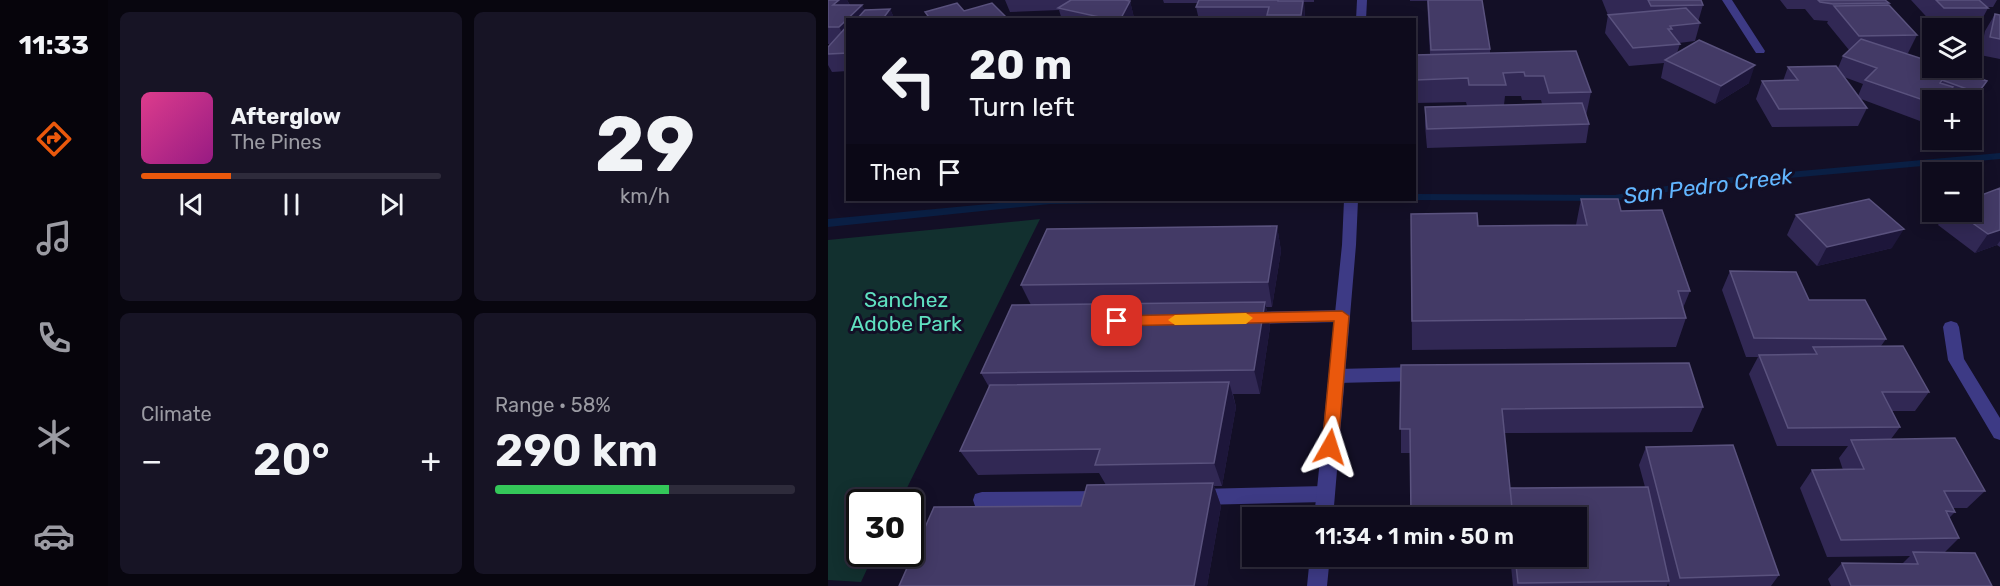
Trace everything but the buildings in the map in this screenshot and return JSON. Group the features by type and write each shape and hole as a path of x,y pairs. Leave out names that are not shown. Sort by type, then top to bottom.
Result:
{"street":[{"path":"1361,18 1362,0"},
{"path":"1727,0 1760,51"},
{"path":"1324,507 1349,245 1351,201"},
{"path":"1234,319 1342,316"},
{"path":"1951,327 1956,360 2000,433"},
{"path":"1337,376 1432,374"},
{"path":"1179,498 1325,494"},
{"path":"982,500 1121,498"},
{"path":"1317,586 1319,567"}],"green space":[{"name":"Sanchez Adobe Park","path":"1040,219 906,489 846,489 846,567 868,567 861,582 828,580 828,240"}],"waterway":[{"name":"San Pedro Creek","path":"1416,197 1615,198 1701,183 2000,156"},
{"name":"San Pedro Creek","path":"828,223 1050,201"}],"slow traffic":[{"path":"1175,320 1246,318"}],"route":[{"path":"1117,321 1342,316 1330,447"}]}
